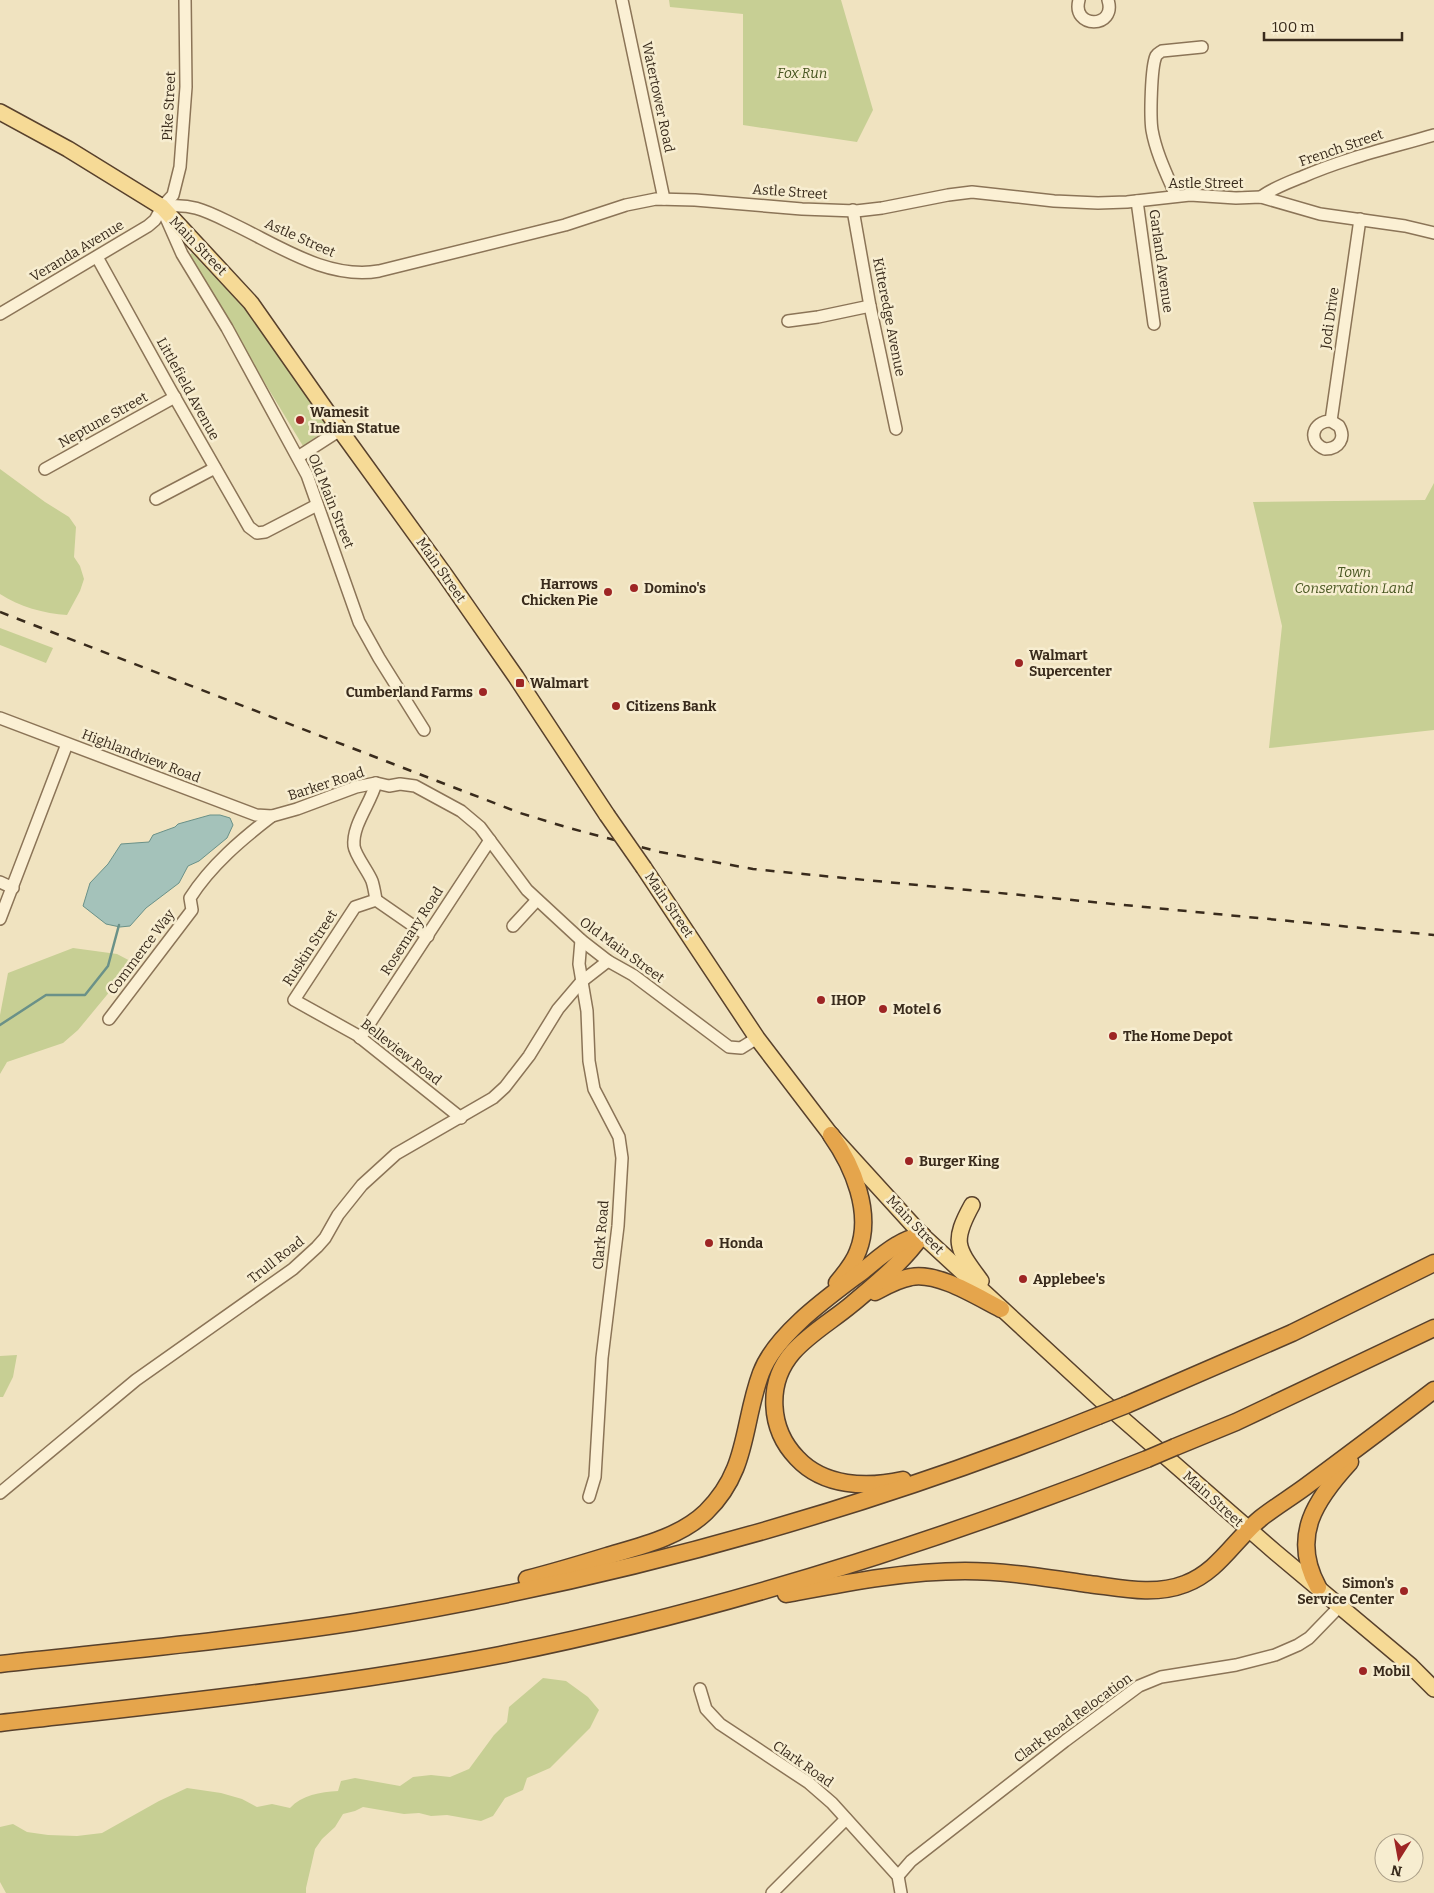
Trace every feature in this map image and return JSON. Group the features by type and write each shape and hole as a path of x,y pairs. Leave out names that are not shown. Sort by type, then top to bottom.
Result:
{"highway":[{"path":"355,1622 569,1568 663,1538 692,1523 706,1512 720,1497 737,1466 759,1378 767,1361 778,1345 822,1301 853,1262 861,1244 864,1227 863,1212 855,1180 842,1150 832,1135"},
{"path":"822,1301 888,1251 908,1239 922,1235"},
{"path":"922,1235 901,1261 851,1305 798,1347 788,1359 780,1374 775,1393 774,1411 777,1426 790,1450 802,1464 816,1474 835,1481 875,1484 969,1466"},
{"path":"0,1664 355,1622 553,1584 701,1549 841,1509 969,1466 1098,1416 1292,1333 1434,1263"},
{"path":"851,1305 892,1283 912,1276 944,1281 1001,1309"},
{"path":"0,1723 240,1696 363,1678 502,1654 666,1617 784,1586 911,1547 1046,1499 1147,1459 1236,1422 1434,1328"},
{"path":"666,1617 836,1585 916,1573 966,1571 1012,1574 1143,1591 1165,1590 1186,1584 1200,1577 1220,1561 1248,1530 1263,1517 1434,1390"},
{"path":"1318,1587 1310,1569 1307,1549 1307,1533 1312,1514 1318,1501 1333,1482 1378,1432"}],"main road":[{"name":"Main Street","path":"0,112 68,149 162,208 251,303 516,678 757,1038 832,1135 922,1235 1001,1309 1248,1530 1318,1587 1434,1689"},
{"path":"972,1205 961,1226 959,1246 965,1260 1001,1309"}],"street":[{"name":"Pike Street","path":"162,208 168,202 175,189 182,156 186,78 185,0"},
{"name":"Watertower Road","path":"622,0 664,199"},
{"path":"1079,0 1078,7 1081,16 1094,22 1103,20 1107,16 1110,6 1108,0"},
{"path":"1176,196 1161,162 1152,129 1152,84 1155,62 1157,54 1162,51 1202,47"},
{"name":"French Street","path":"1261,197 1272,189 1354,157 1434,134"},
{"name":"Astle Street","path":"162,208 176,205 200,208 318,264 344,272 363,273 565,225 626,205 664,199 802,209 853,210 882,208 966,193 983,193 1062,202 1098,203 1176,196 1261,197 1320,214 1405,226 1434,233"},
{"name":"Garland Avenue","path":"1137,201 1154,324"},
{"name":"Old Main Street","path":"162,208 168,226 182,254 227,328 298,457 307,475 340,564 359,622 378,658 424,730"},
{"name":"Veranda Avenue","path":"0,314 148,226 155,220 162,208"},
{"name":"Kitteredge Avenue","path":"853,210 870,306 896,429"},
{"name":"Jodi Drive","path":"1331,421 1360,219"},
{"name":"Littlefield Avenue","path":"97,257 249,527 257,532 265,532 317,505"},
{"path":"788,321 870,306"},
{"name":"Neptune Street","path":"45,469 175,397"},
{"path":"298,457 340,430"},
{"path":"156,499 215,468"},
{"name":"Highlandview Road","path":"0,718 242,810 256,815 272,816"},
{"path":"0,919 67,744"},
{"path":"376,784 373,794 362,814 354,838 354,848 372,882 376,900 428,936"},
{"name":"Barker Road","path":"272,816 296,810 356,787 376,784 389,786 400,784 415,786 461,811 480,827 490,840"},
{"name":"Commerce Way","path":"109,1019 192,910 190,898 196,888 229,851 272,816"},
{"name":"Old Main Street","path":"490,840 527,890 581,940 608,960 633,975 729,1047 741,1048 757,1038"},
{"name":"Rosemary Road","path":"360,1038 490,840"},
{"path":"0,882 13,888"},
{"name":"Ruskin Street","path":"294,1000 355,907 376,900"},
{"path":"513,926 537,900"},
{"path":"581,940 579,964 581,982"},
{"name":"Trull Road","path":"0,1493 48,1451 136,1380 293,1269 321,1242 338,1215 362,1185 396,1154 494,1098 505,1087 528,1056 558,1009 581,982 608,960"},
{"name":"Clark Road","path":"581,982 587,1011 589,1061 594,1089 619,1137 622,1158 618,1226 602,1358 595,1477 590,1497"},
{"name":"Belleview Road","path":"294,1000 360,1038 461,1118"},
{"name":"Clark Road Relocation","path":"898,1876 911,1861 926,1849 1064,1741 1139,1686 1161,1677 1236,1665 1275,1655 1309,1638 1340,1606"},
{"name":"Clark Road","path":"700,1689 706,1709 720,1724 809,1783 832,1803 898,1876"},
{"path":"772,1893 846,1819"},
{"path":"898,1876 901,1893"}],"green space":[{"name":"Fox Run","path":"669,0 841,0 873,110 857,142 743,125 743,14 670,7"},
{"path":"192,253 243,307 279,354 325,421 327,429 303,446 188,256"},
{"path":"0,469 69,517 76,527 74,557 80,566 84,579 80,591 67,615 32,609 0,594"},
{"name":"Town Conservation Land","path":"1434,483 1434,730 1269,748 1282,626 1253,502 1425,500"},
{"path":"0,628 53,648 46,663 0,645"},
{"path":"73,948 117,954 136,964 111,990 78,1030 63,1043 7,1062 0,1074 0,1015 8,973"},
{"path":"17,1355 13,1377 3,1397 0,1397 0,1356"},
{"path":"543,1678 566,1681 588,1697 599,1710 590,1728 550,1768 527,1778 523,1790 505,1798 493,1816 481,1821 447,1815 404,1814 363,1807 343,1814 335,1827 322,1839 315,1849 306,1893 6,1893 0,1882 0,1827 13,1824 27,1832 48,1835 77,1836 102,1833 159,1801 187,1788 221,1793 242,1799 257,1807 272,1804 290,1808 300,1800 312,1795 338,1791 341,1781 355,1778 400,1786 413,1777 431,1775 450,1777 469,1769 494,1735 507,1722 509,1707"}],"water":[{"path":"210,815 230,818 233,825 227,838 199,861 188,866 179,883 146,908 130,926 120,927 106,924 83,906 90,883 108,864 121,844 149,842 153,835 175,827 178,824"}],"waterway":[{"path":"0,1025 46,995 85,995 108,966 119,925"}],"railway":[{"path":"0,612 520,813 660,852 753,869 1434,935"}],"place":[{"name":"Wamesit Indian Statue","path":"300,420"},
{"name":"Domino's","path":"634,588"},
{"name":"Harrows Chicken Pie","path":"608,592"},
{"name":"Walmart Supercenter","path":"1019,663"},
{"name":"Walmart","path":"520,683"},
{"name":"Cumberland Farms","path":"483,692"},
{"name":"Citizens Bank","path":"616,706"},
{"name":"IHOP","path":"821,1000"},
{"name":"Motel 6","path":"883,1009"},
{"name":"The Home Depot","path":"1113,1036"},
{"name":"Burger King","path":"909,1161"},
{"name":"Honda","path":"709,1243"},
{"name":"Applebee's","path":"1023,1279"},
{"name":"Simon's Service Center","path":"1404,1591"},
{"name":"Mobil","path":"1363,1671"}]}
